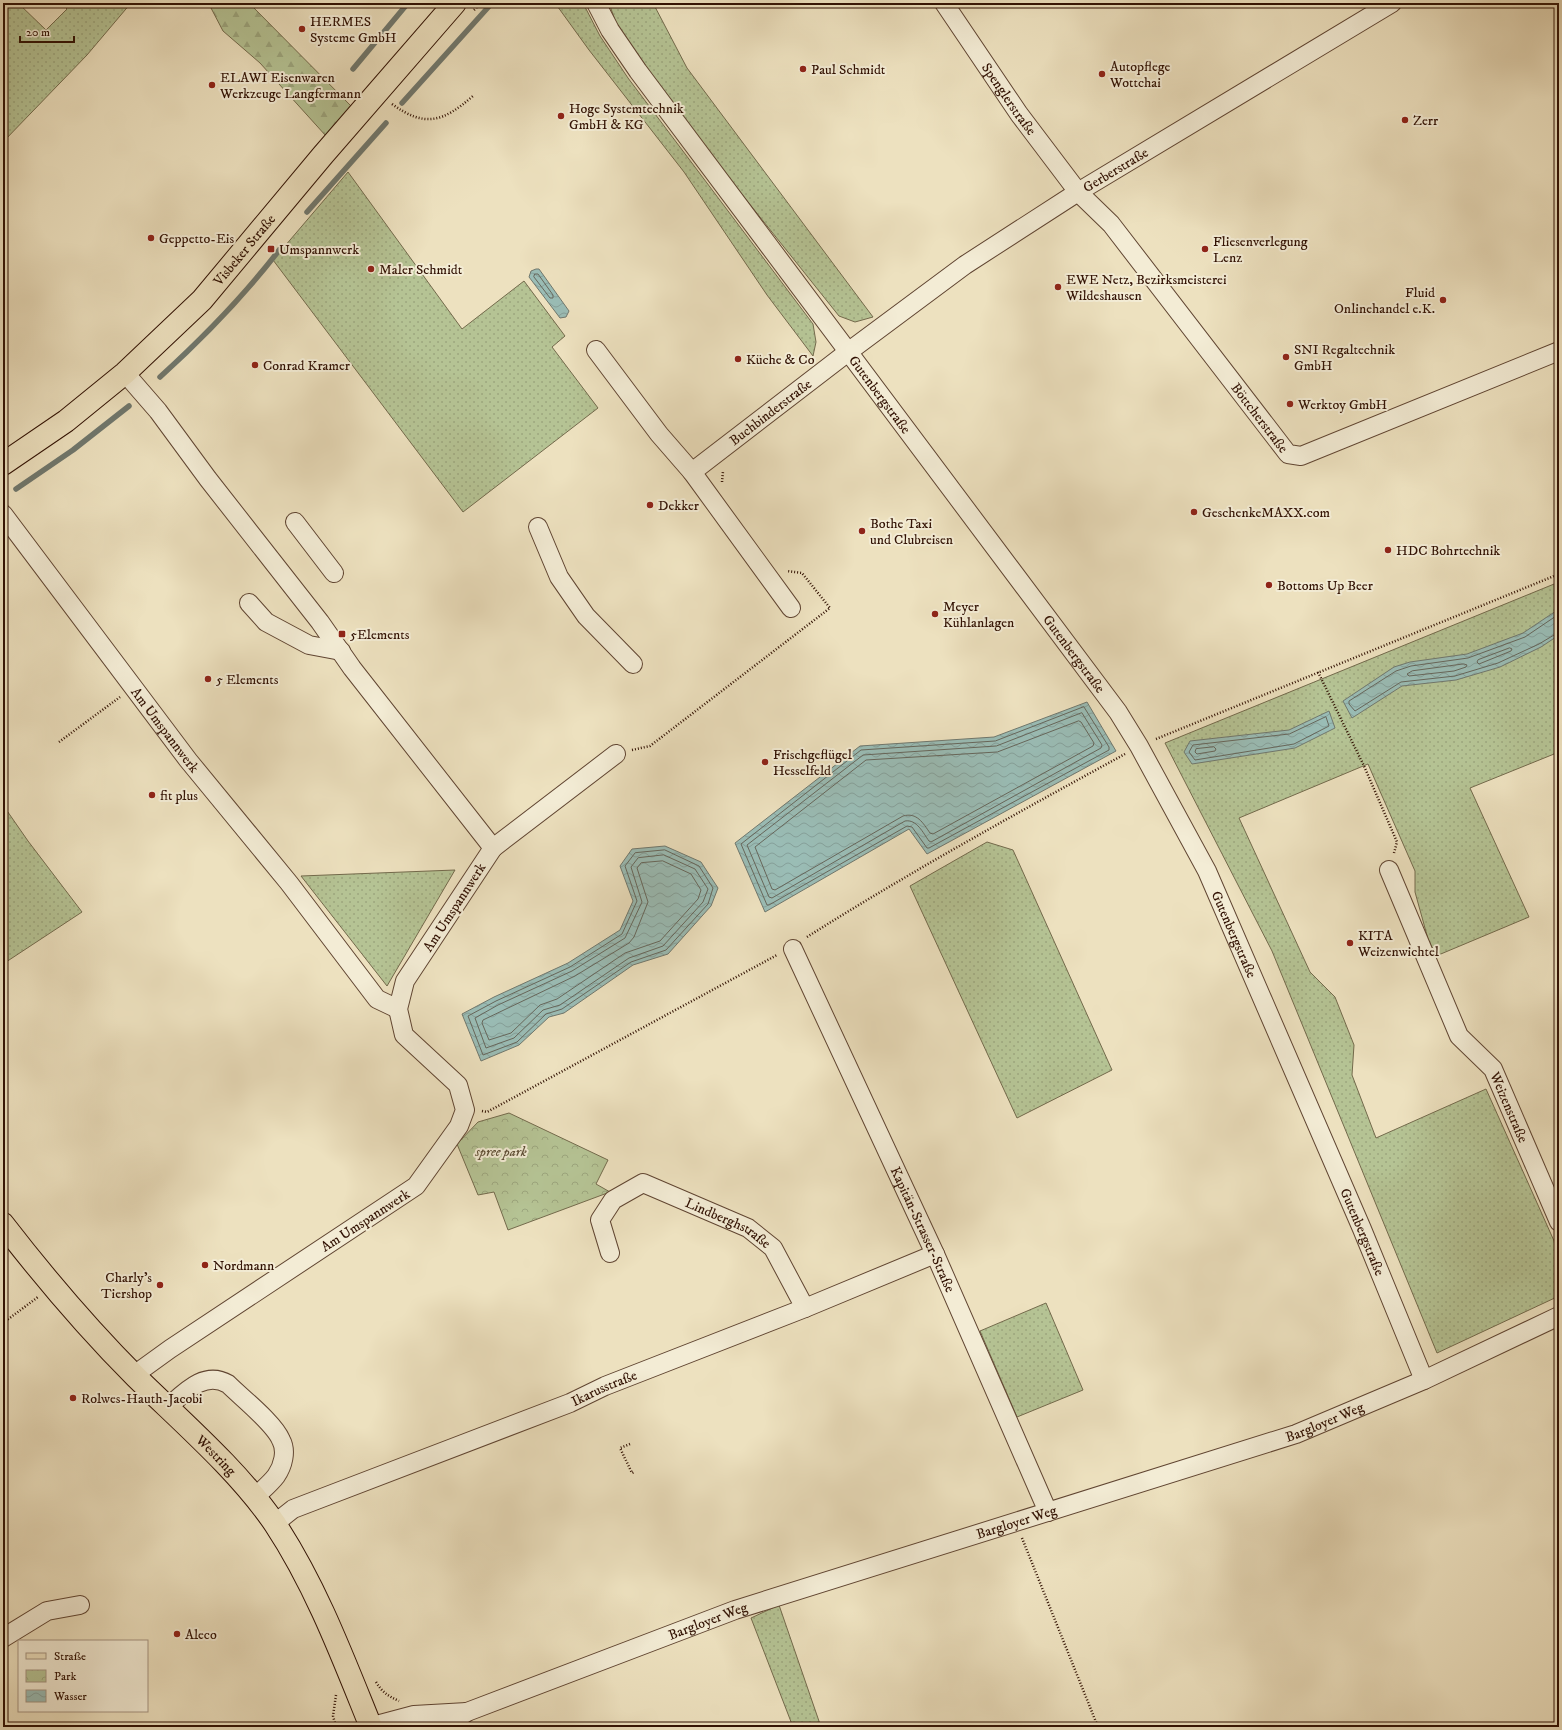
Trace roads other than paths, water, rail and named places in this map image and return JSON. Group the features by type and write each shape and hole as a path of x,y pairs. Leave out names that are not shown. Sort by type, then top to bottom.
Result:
{"main road":[{"name":"Visbeker Straße","path":"3,464 66,421 125,373 202,300 323,155 455,3"},
{"name":"Westring","path":"4,1226 95,1335 217,1456 254,1498 274,1524 298,1562 336,1643 371,1727"}],"street":[{"name":"Gutenbergstraße","path":"596,3 610,30 638,71 1118,712 1139,746 1207,871 1359,1221 1424,1380"},
{"name":"Spenglerstraße","path":"944,3 1019,114 1078,192"},
{"name":"Gerberstraße","path":"848,352 965,265 1078,192 1392,3"},
{"name":"Böttcherstraße","path":"1078,192 1112,224 1288,454 1301,456 1559,351"},
{"path":"596,350 659,434 692,472 790,608"},
{"name":"Buchbinderstraße","path":"692,472 848,352"},
{"name":"Am Umspannwerk","path":"125,373 158,411 493,848"},
{"name":"Am Umspannwerk","path":"3,514 188,760 289,883 377,999 398,1009"},
{"path":"295,522 334,573"},
{"path":"538,526 559,577 586,616 633,664"},
{"path":"249,603 266,622 309,645 341,651"},
{"name":"Am Umspannwerk","path":"134,1375 170,1349 416,1186 459,1126 465,1110 458,1085 404,1035 398,1009 405,981 493,848 616,754"},
{"name":"Weizenstraße","path":"1389,870 1459,1036 1493,1069 1559,1222"},
{"name":"Kapitän-Strasser-Straße","path":"793,949 935,1254 1048,1512"},
{"name":"Lindberghstraße","path":"610,1253 600,1220 613,1200 642,1183 748,1228 773,1248 805,1308"},
{"name":"Ikarusstraße","path":"274,1524 293,1509 570,1403 605,1386 805,1308 935,1254"},
{"name":"Bargloyer Weg","path":"444,1727 467,1712 735,1610 1296,1434 1424,1380 1559,1316"},
{"path":"167,1408 187,1390 199,1382 220,1379 228,1384 273,1428 282,1440 284,1453 282,1464 276,1476 254,1498"},
{"path":"3,1638 48,1611 80,1605"},
{"name":"Bargloyer Weg","path":"371,1727 414,1715 467,1712"}],"water":[{"path":"539,269 569,311 566,317 560,318 529,277 531,271"},
{"path":"1559,609 1559,635 1541,647 1500,667 1456,680 1402,686 1352,718 1343,701 1394,667 1410,662 1467,654 1523,633"},
{"path":"1087,702 1116,751 927,854 909,829 765,912 735,843 860,746 994,737"},
{"path":"1329,711 1335,728 1295,748 1192,764 1184,752 1190,741 1289,730"},
{"path":"665,846 701,862 718,888 711,906 668,954 633,965 564,1013 549,1017 519,1045 481,1061 462,1014 494,997 568,963 620,930 633,901 620,866 632,849"}],"waterway":[{"path":"353,69 408,3"},
{"path":"402,103 492,3"},
{"path":"307,212 386,123"},
{"path":"160,377 223,316 280,249"},
{"path":"16,489 73,450 129,406"}],"place":[{"name":"HERMES Systeme GmbH","path":"302,29"},
{"name":"Paul Schmidt","path":"803,69"},
{"name":"Autopflege Wottchai","path":"1102,74"},
{"name":"ELAWI Eisenwaren Werkzeuge Langfermann","path":"212,85"},
{"name":"Hoge Systemtechnik GmbH & KG","path":"561,116"},
{"name":"Zerr","path":"1405,120"},
{"name":"Geppetto-Eis","path":"151,238"},
{"name":"Umspannwerk","path":"271,249"},
{"name":"Fliesenverlegung Lenz","path":"1205,249"},
{"name":"Maler Schmidt","path":"371,269"},
{"name":"EWE Netz, Bezirksmeisterei Wildeshausen","path":"1058,287"},
{"name":"Fluid Onlinehandel e.K.","path":"1443,300"},
{"name":"SNI Regaltechnik GmbH","path":"1286,357"},
{"name":"Küche & Co","path":"738,359"},
{"name":"Conrad Kramer","path":"255,365"},
{"name":"Werktoy GmbH","path":"1290,404"},
{"name":"Dekker","path":"650,505"},
{"name":"GeschenkeMAXX.com","path":"1194,512"},
{"name":"Bothe Taxi und Clubreisen","path":"862,531"},
{"name":"HDC Bohrtechnik","path":"1388,550"},
{"name":"Bottoms Up Beer","path":"1269,585"},
{"name":"Meyer Kühlanlagen","path":"935,614"},
{"name":"5Elements","path":"342,634"},
{"name":"5 Elements","path":"208,679"},
{"name":"Frischgeflügel Hesselfeld","path":"765,762"},
{"name":"fit plus","path":"152,795"},
{"name":"KITA Weizenwichtel","path":"1350,943"},
{"name":"Nordmann","path":"205,1265"},
{"name":"Charly's Tiershop","path":"160,1285"},
{"name":"Rolwes-Hauth-Jacobi","path":"73,1398"},
{"name":"Aleco","path":"177,1634"}],"park label":[{"name":"spree park","path":"501,1151"}]}
